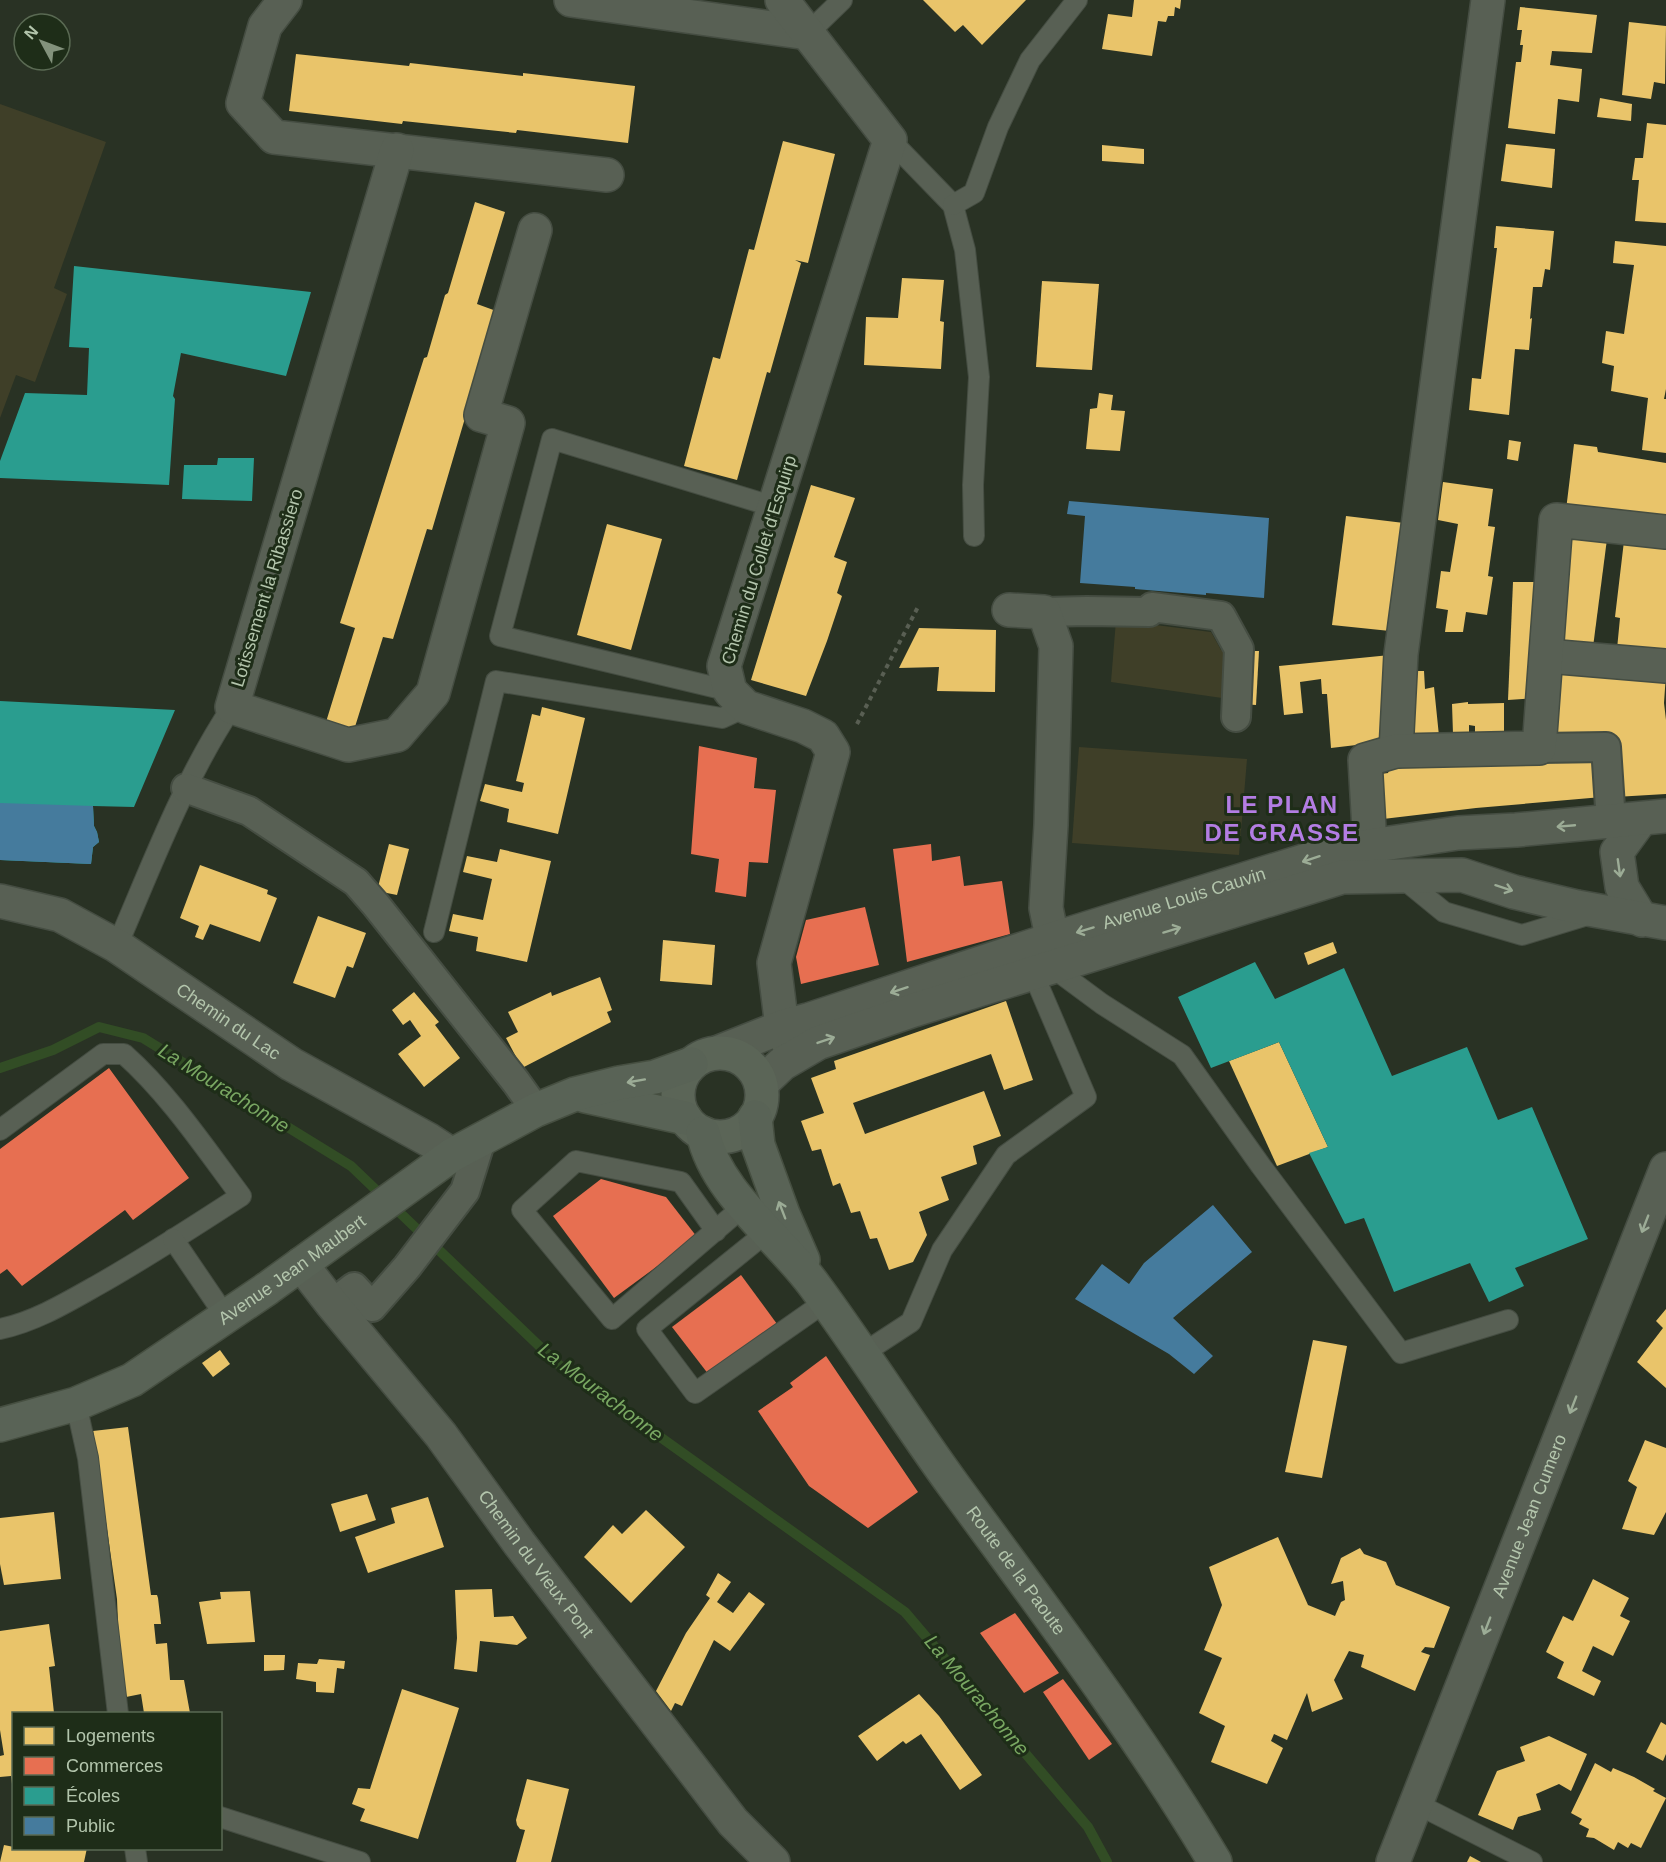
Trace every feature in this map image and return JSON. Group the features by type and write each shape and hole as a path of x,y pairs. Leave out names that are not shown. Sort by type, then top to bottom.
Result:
{"main road":[{"path":"575,1094 694,1126 714,1137 726,1136 738,1133 748,1126 762,1101 761,1084 755,1071 746,1061 733,1055 705,1058 684,1073 679,1084 678,1096 694,1126"},
{"name":"Avenue Jean Maubert","path":"0,1425 76,1404 132,1380 226,1317 452,1155 536,1110 575,1094 655,1077 705,1058"},
{"name":"Route de la Paoute","path":"755,1117 758,1145 783,1214 819,1292"},
{"name":"Route de la Paoute","path":"694,1126 714,1164 744,1206 819,1292 952,1483 1038,1600 1119,1715 1215,1862"}],"street":[{"path":"285,0 265,26 243,103 274,137 607,175"},
{"path":"571,0 808,33"},
{"path":"782,0 890,140"},
{"path":"1396,751 1401,654 1488,0"},
{"name":"Chemin du Collet d'Esquirp","path":"738,699 724,666 890,140"},
{"name":"Lotissement la Ribassiero","path":"397,150 232,707 348,745 397,735 434,693 508,423 481,416 535,230"},
{"path":"1539,748 1556,520 1666,532"},
{"path":"1009,610 1149,612 1152,607 1221,616 1239,649 1236,717"},
{"path":"1044,612 1056,646 1052,825 1046,908 1049,961"},
{"path":"1547,656 1666,666"},
{"path":"738,699 823,736 832,752 774,963 788,1042"},
{"path":"1370,846 1365,760 1396,751 1606,747 1639,819 1617,852 1622,887 1654,922"},
{"path":"186,788 249,812 356,882 495,1054 536,1110"},
{"name":"Avenue Louis Cauvin","path":"705,1058 788,1042 818,1043 1049,961 1336,851 1458,833 1639,819"},
{"path":"1458,833 1462,875"},
{"name":"Avenue Louis Cauvin","path":"1049,961 1342,877 1462,875 1514,892 1654,922"},
{"name":"Chemin du Lac","path":"0,901 60,915 117,946 291,1064 452,1155"},
{"name":"Avenue Louis Cauvin","path":"761,1084 782,1064 788,1042"},
{"path":"332,1304 354,1287 372,1307 407,1267 465,1191 481,1140"},
{"name":"Avenue Jean Cumero","path":"1393,1862 1666,1169"},
{"name":"Chemin du Vieux Pont","path":"301,1264 441,1435 519,1543 733,1822 773,1862"}],"lane":[{"path":"808,33 842,0"},
{"path":"953,205 974,193 998,127 1030,60 1077,0"},
{"path":"890,140 953,205 965,250 979,377 973,485 974,536"},
{"path":"434,932 496,681 722,718 738,699 500,636 552,439 775,507"},
{"path":"117,946 186,788 232,707"},
{"path":"1400,876 1444,912 1522,935 1598,911"},
{"path":"1049,961 1102,1004 1182,1055 1261,1166 1401,1353 1508,1320"},
{"path":"862,1354 911,1322 942,1250 1006,1155 1086,1097 1049,961"},
{"path":"0,1130 103,1054 124,1054 143,1071 241,1196 62,1306 14,1326 0,1329"},
{"path":"716,1231 681,1182 576,1161 522,1210 612,1319 716,1231 744,1206"},
{"path":"766,1232 647,1329 695,1393 819,1292"},
{"path":"173,1239 226,1317"},
{"path":"76,1404 88,1458 118,1712"},
{"path":"1417,1804 1533,1862"},
{"path":"222,1818 360,1862"}],"path":[{"path":"829,746 850,738 919,605"}],"green space":[{"path":"0,104 106,142 54,288 67,294 35,382 16,375 0,418"},
{"path":"1116,620 1211,632 1221,650 1235,654 1229,699 1111,682"},
{"path":"1079,747 1247,759 1239,855 1072,843"}],"building: Logements":[{"path":"923,0 1026,0 982,45 963,25 955,32"},
{"path":"1134,0 1181,0 1180,9 1175,7 1174,16 1168,16 1166,22 1158,21 1152,56 1102,49 1108,14 1132,17"},
{"path":"1520,7 1597,15 1592,53 1552,51 1550,65 1582,69 1579,102 1558,99 1555,134 1508,128 1516,62 1521,62 1523,45 1520,45 1522,30 1517,30"},
{"path":"1629,22 1666,26 1665,84 1654,82 1651,99 1622,95"},
{"path":"296,54 409,66 410,63 523,76 523,73 635,86 628,143 517,130 516,133 403,121 402,124 289,111"},
{"path":"1600,98 1632,104 1631,121 1597,117"},
{"path":"1647,123 1666,125 1666,223 1635,221 1639,180 1632,180 1635,158 1643,158"},
{"path":"783,141 835,154 808,263 795,260 801,263 737,480 684,466 713,357 720,359 749,249 754,250"},
{"path":"1506,144 1555,149 1552,188 1501,181"},
{"path":"1102,145 1144,149 1144,164 1102,161"},
{"path":"475,202 505,212 477,304 499,312 478,374 432,530 427,529 393,639 383,637 354,730 326,722 355,628 340,623 424,358 427,357 445,295 448,293"},
{"path":"1496,226 1554,231 1550,270 1545,269 1542,287 1533,287 1529,350 1515,349 1509,415 1469,410 1472,378 1481,379 1497,248 1494,248"},
{"path":"1615,241 1666,246 1666,389 1664,399 1666,399 1666,453 1642,450 1648,398 1611,391 1614,366 1602,363 1606,331 1624,334 1634,265 1613,263"},
{"path":"902,278 944,280 940,321 944,322 941,369 864,365 866,317 898,318"},
{"path":"1042,281 1099,284 1092,370 1036,367"},
{"path":"1099,393 1113,395 1111,410 1125,411 1120,451 1086,449 1090,409 1097,408"},
{"path":"1509,440 1521,442 1518,461 1507,459"},
{"path":"1574,444 1597,447 1598,452 1666,463 1666,522 1566,510"},
{"path":"1443,482 1493,489 1488,526 1495,527 1488,576 1493,577 1487,615 1466,612 1463,632 1445,632 1448,610 1436,608 1441,571 1450,572 1458,524 1438,520"},
{"path":"811,485 855,498 834,557 847,562 837,593 842,596 806,696 751,680"},
{"path":"1346,516 1404,523 1390,631 1332,625"},
{"path":"607,524 662,539 631,650 577,635"},
{"path":"1565,532 1607,539 1593,647 1556,641"},
{"path":"1624,541 1666,545 1666,656 1617,649 1620,618 1615,617"},
{"path":"1513,582 1544,582 1538,698 1508,700"},
{"path":"919,628 996,630 995,692 937,691 939,667 899,668"},
{"path":"1247,651 1259,651 1256,705 1242,704"},
{"path":"1390,655 1390,741 1331,748 1327,694 1322,694 1321,679 1300,682 1303,713 1284,715 1279,666"},
{"path":"1552,667 1666,674 1664,703 1666,794 1615,797 1613,739 1549,734"},
{"path":"1409,671 1424,671 1425,689 1434,687 1439,736 1407,741"},
{"path":"1468,702 1468,704 1504,703 1504,732 1475,733 1475,726 1469,725 1469,733 1453,734 1452,704"},
{"path":"542,707 585,718 558,834 507,822 509,809 480,801 485,784 522,792 524,783 516,781 532,714 540,716"},
{"path":"1598,759 1602,797 1383,819 1381,774 1388,773 1390,768"},
{"path":"389,844 409,849 397,895 377,891"},
{"path":"500,849 551,861 527,962 476,951 478,937 449,931 453,914 483,920 492,879 463,872 467,856 497,862"},
{"path":"200,865 268,890 267,894 277,898 260,942 210,924 203,940 195,937 199,926 180,918"},
{"path":"318,916 366,933 353,968 347,966 335,998 293,983"},
{"path":"663,940 715,945 712,985 660,981"},
{"path":"1333,942 1337,953 1308,965 1304,953"},
{"path":"600,977 612,1010 607,1012 611,1022 522,1068 506,1038 518,1032 508,1012 551,992 552,996"},
{"path":"414,992 439,1022 435,1025 460,1058 424,1087 398,1054 421,1036 410,1020 403,1025 392,1010"},
{"path":"1006,1001 1033,1080 1004,1090 991,1054 853,1103 865,1134 984,1091 1001,1136 973,1146 977,1164 941,1177 949,1200 919,1212 927,1235 913,1262 889,1270 877,1238 870,1239 860,1211 851,1213 840,1183 833,1186 821,1149 812,1151 801,1121 824,1113 811,1078 836,1069 834,1061"},
{"path":"1279,1042 1328,1147 1277,1166 1229,1061"},
{"path":"1666,1309 1666,1388 1637,1362 1663,1328 1656,1321"},
{"path":"1313,1340 1347,1346 1322,1478 1285,1472"},
{"path":"220,1350 230,1364 213,1377 202,1363"},
{"path":"128,1427 151,1595 157,1595 158,1598 161,1624 154,1624 156,1644 167,1643 170,1680 184,1680 190,1712 144,1712 141,1694 126,1697 119,1647 117,1599 93,1431"},
{"path":"1645,1440 1666,1448 1666,1512 1654,1535 1622,1529 1637,1487 1628,1481"},
{"path":"367,1494 376,1520 340,1532 331,1504"},
{"path":"428,1497 444,1547 368,1573 355,1537 395,1523 391,1508"},
{"path":"646,1510 685,1547 631,1603 584,1557 613,1525 622,1534"},
{"path":"54,1512 61,1579 4,1585 0,1564 0,1518"},
{"path":"1278,1537 1308,1605 1335,1616 1341,1602 1345,1600 1343,1581 1331,1584 1341,1558 1360,1548 1364,1554 1386,1562 1396,1585 1450,1607 1434,1648 1425,1647 1421,1652 1430,1655 1415,1691 1361,1667 1364,1655 1349,1651 1334,1680 1343,1699 1312,1712 1307,1693 1287,1740 1274,1734 1271,1741 1283,1748 1267,1784 1211,1762 1225,1726 1199,1713 1222,1658 1204,1650 1222,1605 1209,1567"},
{"path":"718,1573 731,1582 717,1602 733,1613 749,1592 765,1604 730,1651 714,1640 682,1706 675,1703 671,1711 656,1691 686,1633 710,1598 706,1595"},
{"path":"1593,1579 1629,1598 1620,1616 1630,1621 1613,1656 1593,1646 1582,1671 1601,1681 1594,1696 1557,1678 1564,1662 1546,1652 1563,1616 1573,1621"},
{"path":"492,1589 494,1617 513,1616 527,1638 517,1645 480,1641 477,1672 454,1669 457,1638 455,1590"},
{"path":"250,1591 255,1642 207,1644 199,1602 221,1599 220,1592"},
{"path":"49,1624 55,1666 49,1667 54,1712 12,1712 12,1784 11,1776 0,1777 0,1756 4,1755 0,1730 0,1631"},
{"path":"264,1655 285,1655 284,1670 264,1671"},
{"path":"319,1659 345,1661 344,1669 337,1668 334,1693 316,1692 316,1682 296,1679 298,1663 317,1664"},
{"path":"402,1689 459,1708 418,1839 360,1821 365,1809 352,1804 358,1788 370,1789"},
{"path":"919,1694 939,1716 982,1775 960,1790 921,1734 906,1744 903,1741 877,1761 858,1736"},
{"path":"1661,1722 1666,1725 1666,1754 1663,1761 1646,1752"},
{"path":"1549,1736 1587,1754 1571,1791 1559,1784 1536,1794 1541,1810 1518,1817 1513,1830 1478,1815 1497,1771 1525,1761 1520,1747"},
{"path":"1595,1763 1611,1772 1613,1768 1634,1777 1666,1798 1641,1848 1631,1843 1628,1848 1618,1842 1614,1850 1594,1838 1586,1837 1589,1829 1579,1824 1582,1819 1571,1813"},
{"path":"527,1779 569,1789 551,1862 516,1862 525,1830 520,1829 516,1820"},
{"path":"4,1845 12,1847 12,1850 87,1850 84,1862 0,1862"},
{"path":"1470,1856 1481,1862 1467,1862"}],"building: Commerces":[{"path":"699,746 757,758 754,788 776,790 768,863 749,862 746,897 715,892 719,859 691,854"},
{"path":"931,844 932,861 960,856 964,886 1002,881 1010,934 907,962 893,849"},
{"path":"865,907 879,965 801,984 796,957 806,920"},
{"path":"109,1068 189,1178 133,1220 125,1210 22,1286 7,1269 0,1274 0,1149"},
{"path":"601,1179 666,1197 697,1237 614,1298 553,1216"},
{"path":"741,1275 777,1324 709,1375 672,1327"},
{"path":"826,1356 918,1492 868,1528 809,1486 758,1411 793,1387 790,1383"},
{"path":"1015,1613 1059,1673 1024,1693 980,1633"},
{"path":"1063,1679 1112,1744 1089,1760 1043,1692"}],"building: Écoles":[{"path":"74,266 311,292 286,376 181,353 173,396 175,399 169,485 0,478 0,461 25,393 87,395 89,348 69,347"},
{"path":"218,458 254,458 252,501 182,499 184,465 217,465"},
{"path":"0,701 175,710 134,807 93,806 94,826 99,842 93,847 91,864 0,860"},
{"path":"1255,962 1275,999 1344,968 1392,1076 1467,1047 1498,1120 1532,1107 1588,1239 1515,1268 1524,1286 1489,1302 1470,1263 1394,1292 1364,1218 1345,1224 1309,1153 1328,1147 1279,1042 1211,1068 1178,997"}],"building: Public":[{"path":"1069,501 1269,518 1264,598 1080,583 1085,516 1067,514"},
{"path":"0,803 93,806 94,826 99,842 93,847 91,864 0,860"},
{"path":"1213,1205 1252,1252 1173,1318 1213,1356 1194,1374 1169,1354 1075,1299 1102,1264 1129,1284 1144,1263"}],"waterway":[{"name":"La Mourachonne","path":"0,1068 53,1050 99,1027 143,1038 351,1166 558,1364 905,1612 1088,1827 1107,1862"}],"district":[{"name":"LE PLAN DE GRASSE","path":"1282,819"}]}
